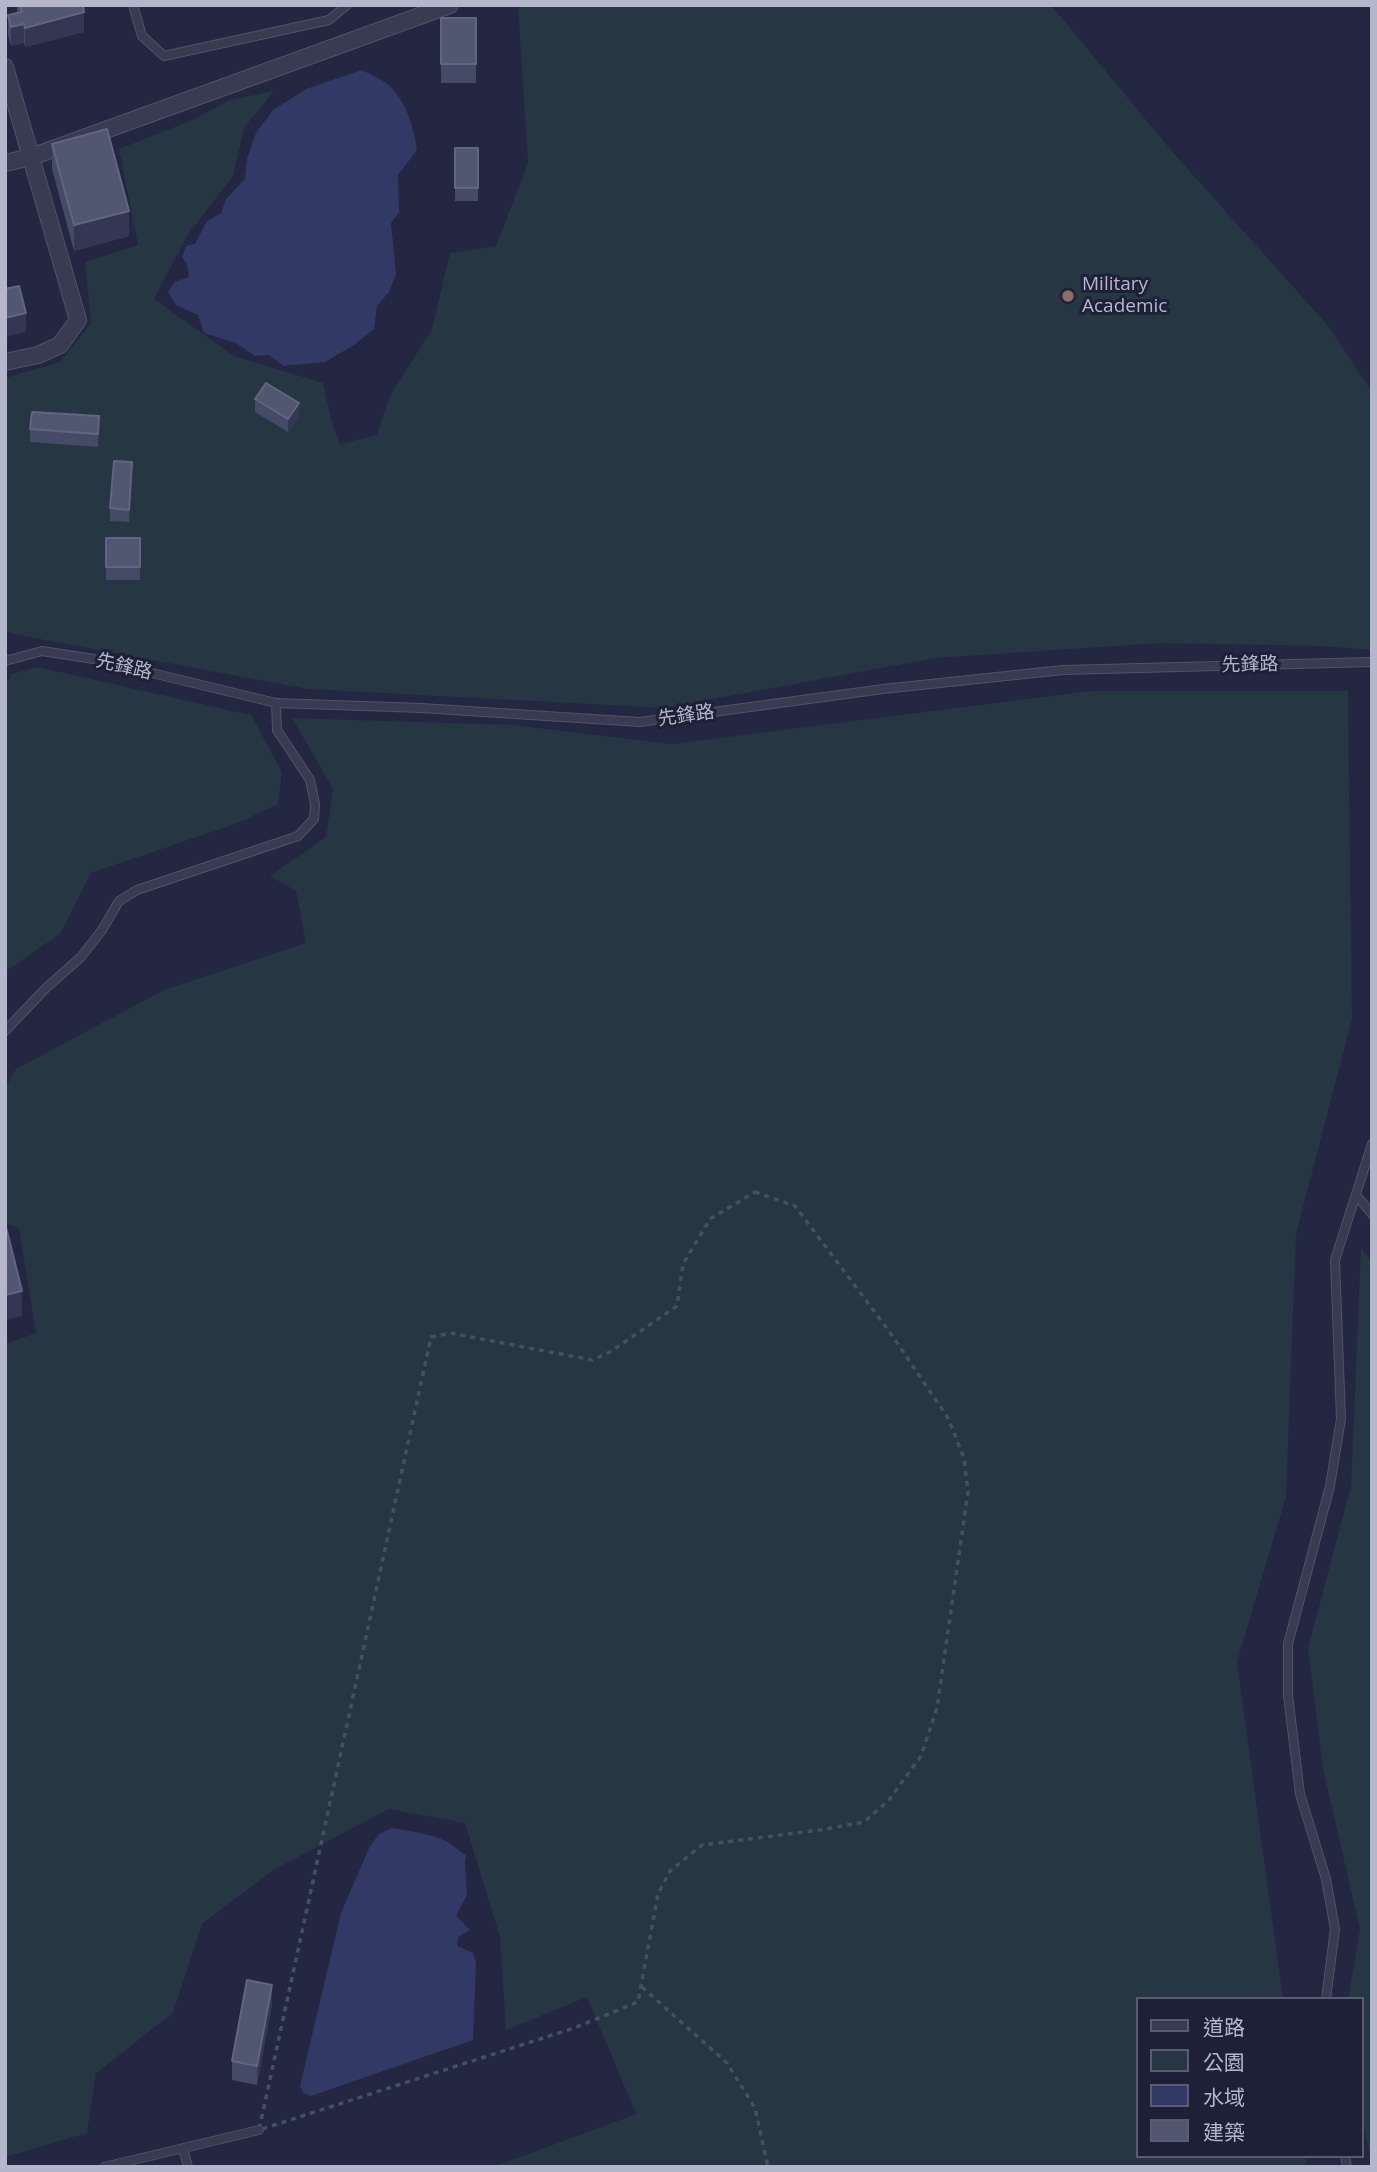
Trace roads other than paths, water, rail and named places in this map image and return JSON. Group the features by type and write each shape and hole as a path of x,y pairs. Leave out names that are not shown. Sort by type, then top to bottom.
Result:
{"street":[{"path":"5,163 31,157 450,5"},
{"path":"5,67 78,320 60,345 38,355 5,362"}],"lane":[{"path":"134,5 142,36 164,56 329,20 347,5"},
{"name":"先鋒路","path":"5,662 42,651 94,659 276,703 421,708 640,722 883,689 1063,670 1372,662"},
{"path":"5,1031 46,988 81,957 102,930 119,901 136,890 298,836 314,819 315,804 310,780 277,730 276,703"},
{"path":"1326,1997 1335,1929 1326,1879 1300,1794 1289,1695 1288,1644 1330,1486 1341,1419 1335,1261 1372,1144"},
{"path":"1356,1195 1372,1214"},
{"path":"104,2167 259,2130"},
{"path":"183,2148 188,2167"}],"water":[{"path":"362,70 385,82 397,94 409,117 417,150 398,175 399,212 391,223 396,274 389,292 377,306 374,329 325,362 283,366 269,355 255,356 236,343 204,333 198,315 176,305 168,292 175,282 189,277 187,264 182,257 186,246 195,244 207,221 221,213 226,199 245,179 247,159 256,133 273,110 306,89"},
{"path":"392,1828 437,1838 450,1843 466,1855 467,1895 456,1916 470,1930 458,1937 457,1946 473,1953 476,1963 473,2040 311,2096 303,2093 300,2086 341,1913 370,1846 379,1834"}],"place":[{"name":"Military Academic","path":"1068,296"}]}
